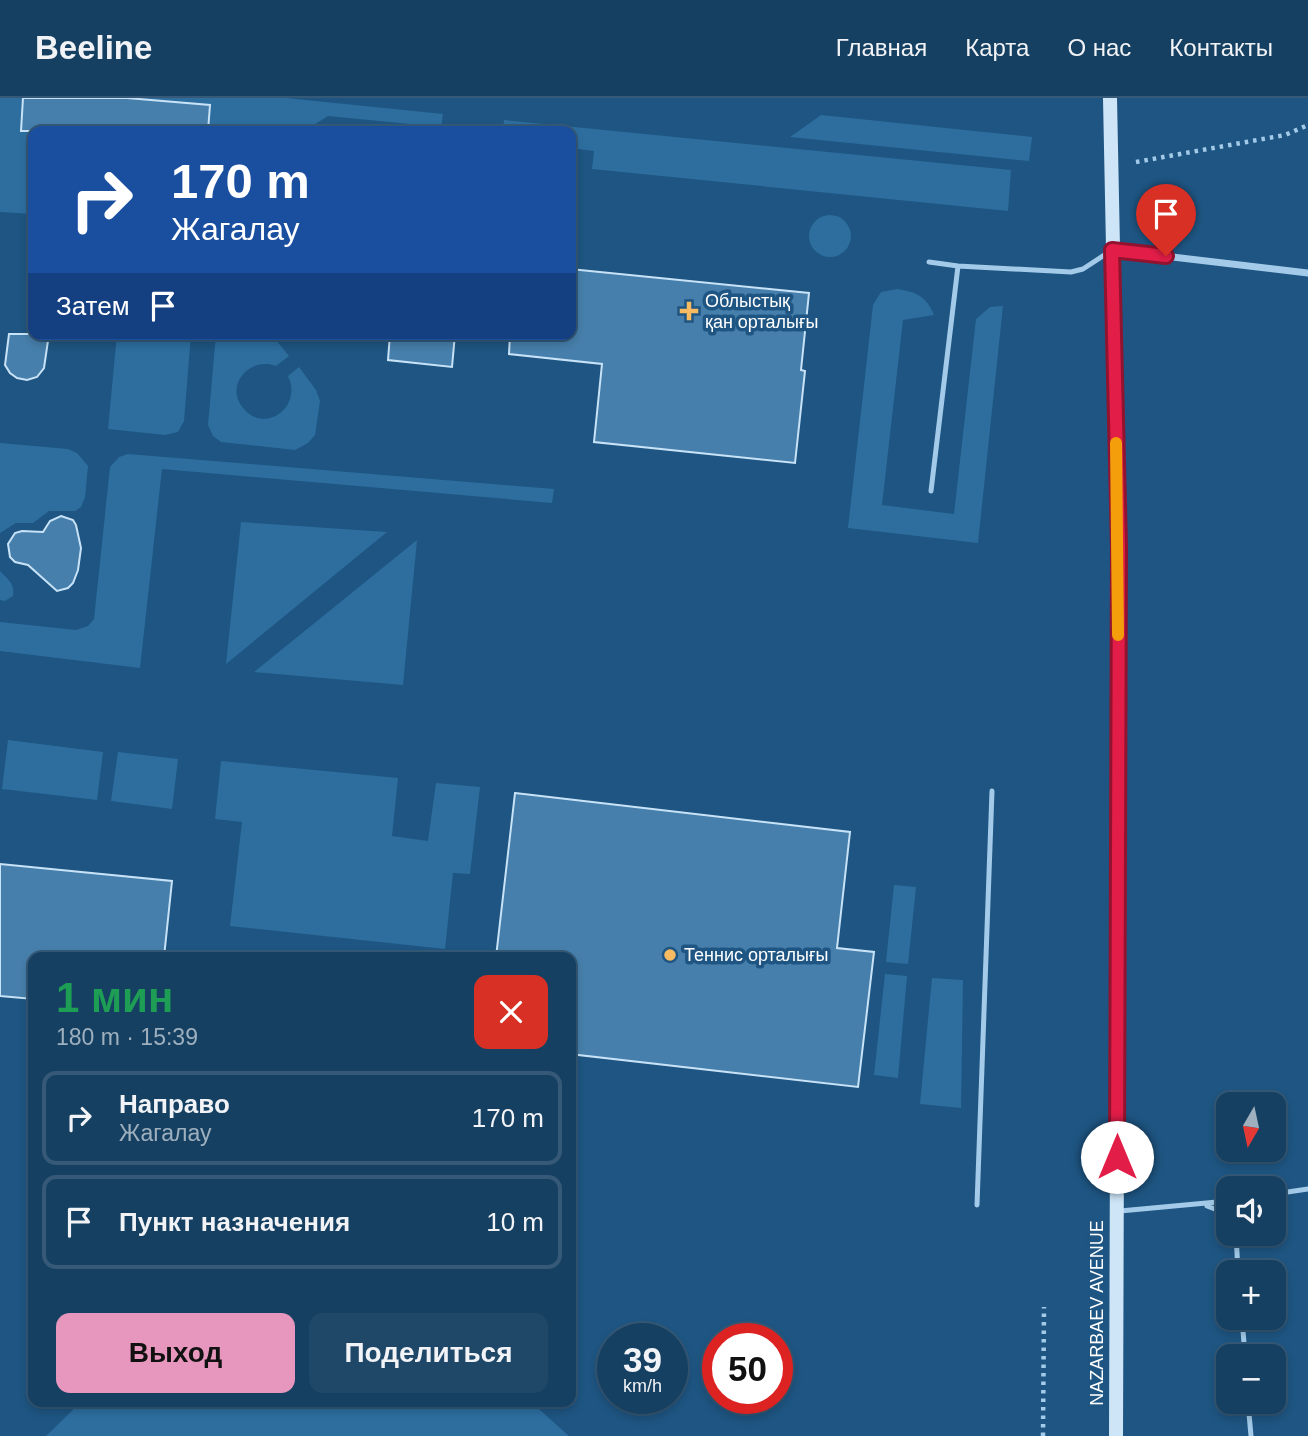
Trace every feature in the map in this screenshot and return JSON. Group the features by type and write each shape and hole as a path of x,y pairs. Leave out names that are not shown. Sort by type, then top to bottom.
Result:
{"main road":[{"name":"NAZARBAEV AVENUE","path":"1110,98 1119,547 1116,1436"}],"street":[{"path":"1112,250 1308,273"}],"lane":[{"path":"929,262 1071,272 1083,270 1112,250"},
{"path":"931,491 958,266"},
{"path":"977,1205 992,791"},
{"path":"1286,1192 1308,1189"},
{"path":"1117,1211 1216,1203"},
{"path":"1204,1205 1216,1210"},
{"path":"1249,1414 1251,1436"}],"path":[{"path":"1111,166 1285,135 1308,125"},
{"path":"1043,1436 1044,1307"}],"shaded area":[{"path":"0,98 286,98 443,114 441,126 328,116 312,126 28,126 28,214 0,212"},
{"path":"821,115 1032,137 1029,161 790,137"},
{"path":"504,120 565,126 503,126"},
{"path":"576,127 1011,170 1008,211 592,169 594,151 576,149"},
{"path":"830,215 845,221 851,236 845,251 830,257 815,251 809,236 815,221"},
{"path":"897,289 920,296 928,303 934,315 903,320 882,505 954,514 976,319 990,307 1003,306 978,543 848,528 873,305 881,292"},
{"path":"116,340 191,340 184,421 178,432 165,435 108,429"},
{"path":"215,340 276,340 289,356 276,366 257,365 242,375 236,391 238,400 253,416 262,419 280,414 290,398 288,376 299,367 316,390 320,401 315,435 308,443 295,450 221,442 213,436 208,425"},
{"path":"0,443 68,449 77,453 88,466 85,497 81,507 75,511 49,511 33,523 16,523 0,533"},
{"path":"128,454 554,489 552,503 162,469 140,668 0,651 0,622 76,630 88,626 94,619 110,467 119,457"},
{"path":"241,522 387,532 226,664"},
{"path":"417,540 403,685 254,672"},
{"path":"0,571 13,588 13,596 5,601 0,600"},
{"path":"8,740 103,752 97,800 2,789"},
{"path":"118,752 178,759 172,809 111,801"},
{"path":"221,761 398,778 392,836 428,841 436,783 480,787 470,874 453,873 445,949 230,926 242,822 215,819"},
{"path":"894,885 916,887 908,964 886,962"},
{"path":"885,974 907,976 898,1078 874,1075"},
{"path":"932,978 963,980 961,1108 920,1104"},
{"path":"76,1407 537,1407 569,1436 46,1436"}],"building":[{"path":"23,98 127,98 210,105 208,126 28,126 28,131 21,131"},
{"name":"Облыстық қан орталығы","path":"576,270 809,293 801,370 805,371 795,463 594,442 602,364 509,354 510,340 576,340"},
{"path":"9,334 28,334 28,340 48,340 44,368 37,377 27,380 17,378 5,365"},
{"path":"390,340 454,340 452,367 388,360"},
{"path":"61,516 73,520 81,548 73,583 68,588 57,591 28,565 15,562 10,557 8,544 15,533 43,532 50,521"},
{"path":"515,793 850,832 837,948 874,952 858,1087 576,1055 576,952 497,952"},
{"path":"0,864 172,881 165,952 28,952 28,999 0,996"}],"slow traffic":[{"path":"1116,443 1118,635"}],"place":[{"name":"Облыстық қан орталығы","path":"689,311"},
{"name":"Теннис орталығы","path":"670,955"}],"route":[{"path":"1117,1157 1119,547 1112,250 1166,256"}]}
